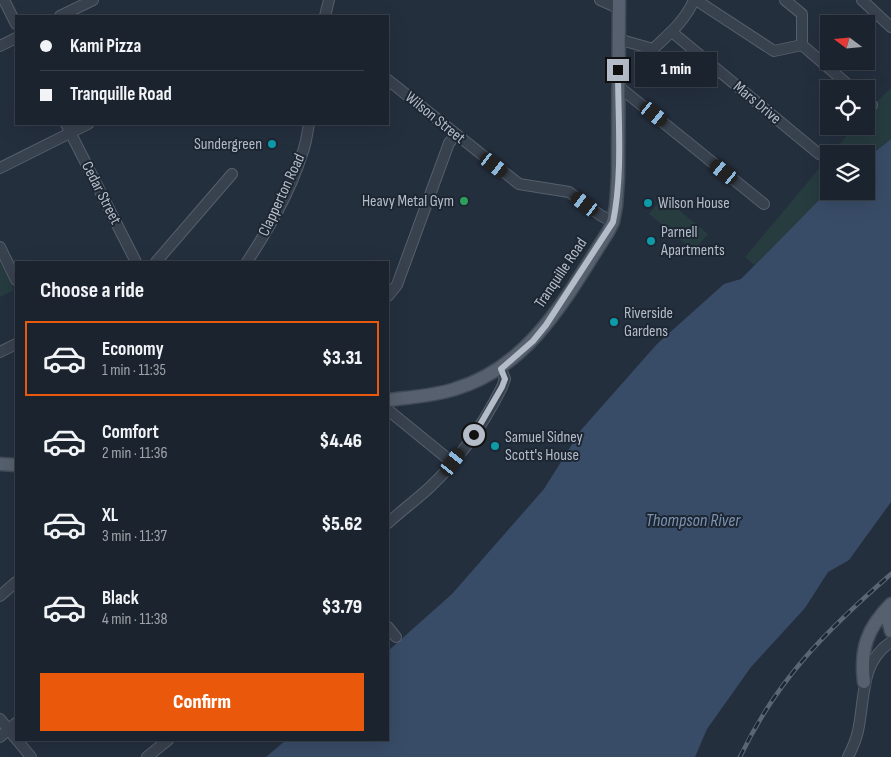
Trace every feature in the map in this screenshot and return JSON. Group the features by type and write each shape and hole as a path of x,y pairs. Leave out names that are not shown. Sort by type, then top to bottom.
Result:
{"main road":[{"name":"Tranquille Road","path":"389,400 455,389 501,369 533,341 546,325 613,222 618,177 619,4"},
{"path":"0,464 15,465"},
{"path":"891,604 887,616 891,631"},
{"path":"864,682 862,666 866,640 878,616 891,604"}],"street":[{"path":"4,0 15,22"},
{"path":"62,15 93,0"},
{"path":"325,15 328,0"},
{"path":"600,0 619,4"},
{"path":"618,39 652,49 672,32 688,13 695,0 774,51 802,44"},
{"path":"785,0 802,14 802,44 843,80"},
{"path":"862,0 891,27"},
{"name":"Mars Drive","path":"672,32 819,154"},
{"path":"0,46 15,38"},
{"name":"Wilson Street","path":"389,81 519,184 569,192 600,215 613,222"},
{"path":"618,86 764,204"},
{"path":"0,168 68,128 83,125"},
{"name":"Clapperton Road","path":"248,261 269,229 287,191 303,154 310,125"},
{"name":"Cedar Street","path":"68,128 135,261"},
{"path":"389,295 397,285 449,143 456,135"},
{"path":"157,261 232,174"},
{"path":"0,247 15,278"},
{"path":"0,352 15,344"},
{"path":"389,522 429,488 474,435 498,396 505,379 501,369"},
{"path":"389,411 453,462"},
{"path":"0,596 15,583"},
{"path":"389,628 396,637"},
{"path":"848,757 858,732 864,682 874,659 891,642"},
{"path":"0,720 12,726 0,736"},
{"path":"19,741 31,757"},
{"path":"147,757 167,741"}],"green space":[{"path":"891,88 891,139 875,152 875,145 839,145 847,135 875,135 875,103"},
{"path":"820,168 820,199 754,265 745,257"},
{"path":"663,197 708,234 694,251 649,214"},
{"path":"0,262 14,290 0,297"}],"water":[{"name":"Thompson River","path":"891,139 891,502 849,560 828,572 805,608 751,667 707,729 695,757 266,757 285,741 389,741 389,650 452,594 544,489 581,430 657,344 724,284 741,279 820,199 875,200 875,152"}],"railway":[{"path":"740,757 770,703 805,657 846,615 891,574"}],"place":[{"name":"Sundergreen","path":"272,144"},
{"name":"Heavy Metal Gym","path":"464,201"},
{"name":"Wilson House","path":"648,203"},
{"name":"Parnell Apartments","path":"651,241"},
{"name":"Riverside Gardens","path":"614,322"},
{"name":"Samuel Sidney Scott's House","path":"495,446"}],"route":[{"path":"474,435 502,387 505,379 501,369 533,341 546,325 592,258 613,222 618,177 618,70"}]}
